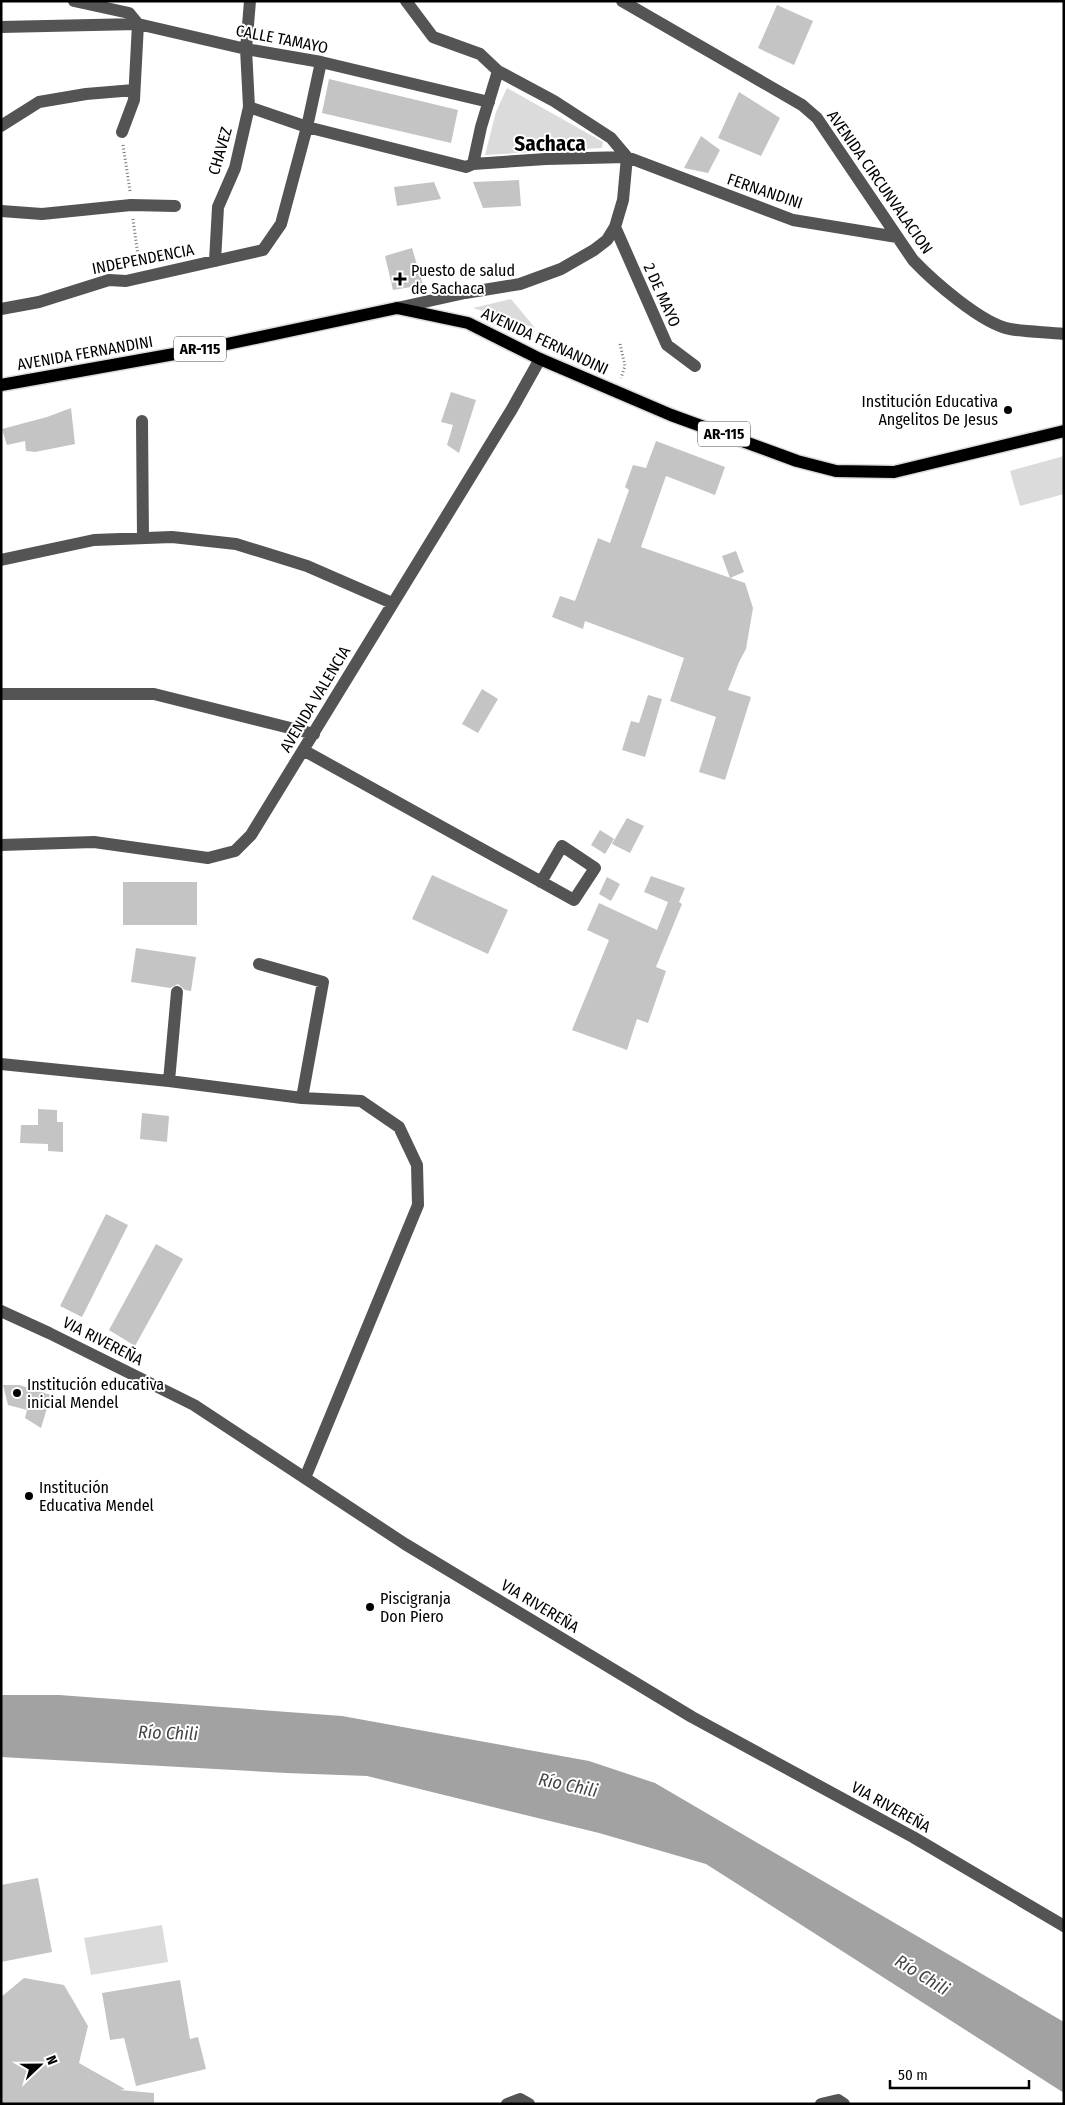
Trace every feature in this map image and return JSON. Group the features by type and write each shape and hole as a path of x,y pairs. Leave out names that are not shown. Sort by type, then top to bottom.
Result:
{"main road":[{"name":"AVENIDA FERNANDINI","path":"1,385 208,348 398,308 468,323 540,359 671,415 788,458 836,471 894,472 1064,431"}],"street":[{"name":"CALLE TAMAYO","path":"74,1 129,13 138,24 246,49 321,62 489,102"},
{"name":"CHAVEZ","path":"215,261 218,207 235,168 249,107 246,49 250,1"},
{"path":"398,308 465,293 520,284 553,272 594,250 607,240 615,227 623,200 627,157 611,138 554,101 498,71 480,54 433,37 406,1"},
{"name":"AVENIDA CIRCUNVALACION","path":"622,1 802,105 816,118 913,260 930,278 988,320 1009,329 1064,334"},
{"path":"1,27 138,24 134,100 122,132"},
{"path":"306,127 321,62"},
{"path":"474,164 498,71"},
{"path":"1,126 38,102 86,94 134,90"},
{"path":"249,107 306,127 466,167 474,164 546,159 627,157"},
{"name":"INDEPENDENCIA","path":"1,309 39,302 109,280 126,281 263,250 281,224 306,127"},
{"name":"FERNANDINI","path":"627,157 794,220 897,237"},
{"path":"1,212 42,214 132,205 175,206"},
{"name":"2 DE MAYO","path":"615,227 667,345 694,366"},
{"name":"AVENIDA VALENCIA","path":"1,845 94,842 208,858 235,851 252,835 512,409 540,359"},
{"path":"142,421 143,538"},
{"path":"1,560 94,540 172,537 236,544 306,566 392,603"},
{"path":"1,694 154,694 314,734"},
{"path":"303,750 541,882 574,900 596,868 562,846 541,882"},
{"path":"259,964 323,982 302,1098"},
{"path":"169,1081 177,992"},
{"path":"1,1064 169,1081 302,1098 361,1101 399,1127 417,1165 418,1205 305,1478"},
{"name":"VIA RIVEREÑA","path":"1,1311 194,1405 405,1544 684,1712 913,1837 1064,1926"},
{"path":"507,2104 520,2099 529,2104"},
{"path":"821,2104 838,2100 844,2104"}],"path":[{"path":"608,389 621,380 625,366 620,344"}],"shaded area":[{"path":"507,88 603,142 602,148 485,155 496,112"},
{"path":"511,299 535,328 473,308"},
{"path":"1064,456 1064,494 1020,506 1010,471"},
{"path":"162,1925 168,1962 91,1975 84,1938"}],"water":[{"name":"Río Chili","path":"1,1695 59,1695 342,1716 589,1761 655,1783 1064,2022 1064,2093 706,1864 599,1833 367,1776 1,1757"}],"building":[{"path":"777,5 813,21 794,65 758,48"},
{"path":"329,79 458,110 451,143 322,113"},
{"path":"739,92 780,118 761,156 718,138"},
{"path":"701,136 720,150 708,173 684,168"},
{"path":"519,180 521,206 483,208 473,182"},
{"path":"434,182 441,199 397,206 394,187"},
{"path":"412,248 423,285 393,290 385,256"},
{"path":"451,392 476,400 459,453 447,445 453,425 441,422"},
{"path":"71,408 75,444 35,452 26,451 25,441 7,445 2,429 47,417"},
{"path":"656,441 725,467 715,495 666,476 641,547 745,583 753,608 746,649 728,690 751,697 725,780 699,772 716,717 670,701 684,658 585,621 583,629 552,617 560,596 575,601 598,538 610,543 629,490 625,487 633,465 646,468"},
{"path":"736,551 744,572 730,578 722,556"},
{"path":"482,689 498,699 478,733 462,724"},
{"path":"648,695 662,699 645,757 622,750 631,721 639,723"},
{"path":"627,818 644,826 630,853 612,844"},
{"path":"600,830 614,839 605,854 591,845"},
{"path":"432,875 508,910 488,954 412,919"},
{"path":"651,876 685,888 679,902 682,904 656,967 666,971 648,1023 637,1019 627,1050 572,1030 609,940 587,930 599,903 657,930 668,902 644,892"},
{"path":"607,877 620,884 611,901 599,894"},
{"path":"123,882 197,882 197,925 123,925"},
{"path":"136,948 196,957 191,991 185,990 178,984 170,988 131,982"},
{"path":"38,1109 57,1110 57,1122 63,1122 63,1152 48,1151 48,1144 20,1143 21,1125 38,1125"},
{"path":"142,1113 169,1116 167,1142 140,1139"},
{"path":"106,1214 128,1225 82,1317 60,1306"},
{"path":"156,1244 183,1259 135,1346 109,1330"},
{"path":"3,1385 19,1385 51,1395 41,1428 25,1418 27,1410 8,1405"},
{"path":"38,1878 52,1952 1,1962 1,1885"},
{"path":"24,1978 64,1985 88,2026 79,2063 125,2089 120,2090 154,2093 154,2104 1,2104 1,1997"},
{"path":"180,1980 190,2039 198,2037 206,2069 136,2086 124,2038 110,2040 102,1993"}],"place":[{"name":"Puesto de salud de Sachaca","path":"400,279"},
{"name":"Institución Educativa Angelitos De Jesus","path":"1008,410"},
{"name":"Institución educativa inicial Mendel","path":"17,1393"},
{"name":"Institución Educativa Mendel","path":"29,1496"},
{"name":"Piscigranja Don Piero","path":"370,1607"}],"district":[{"name":"Sachaca","path":"550,144"}]}
